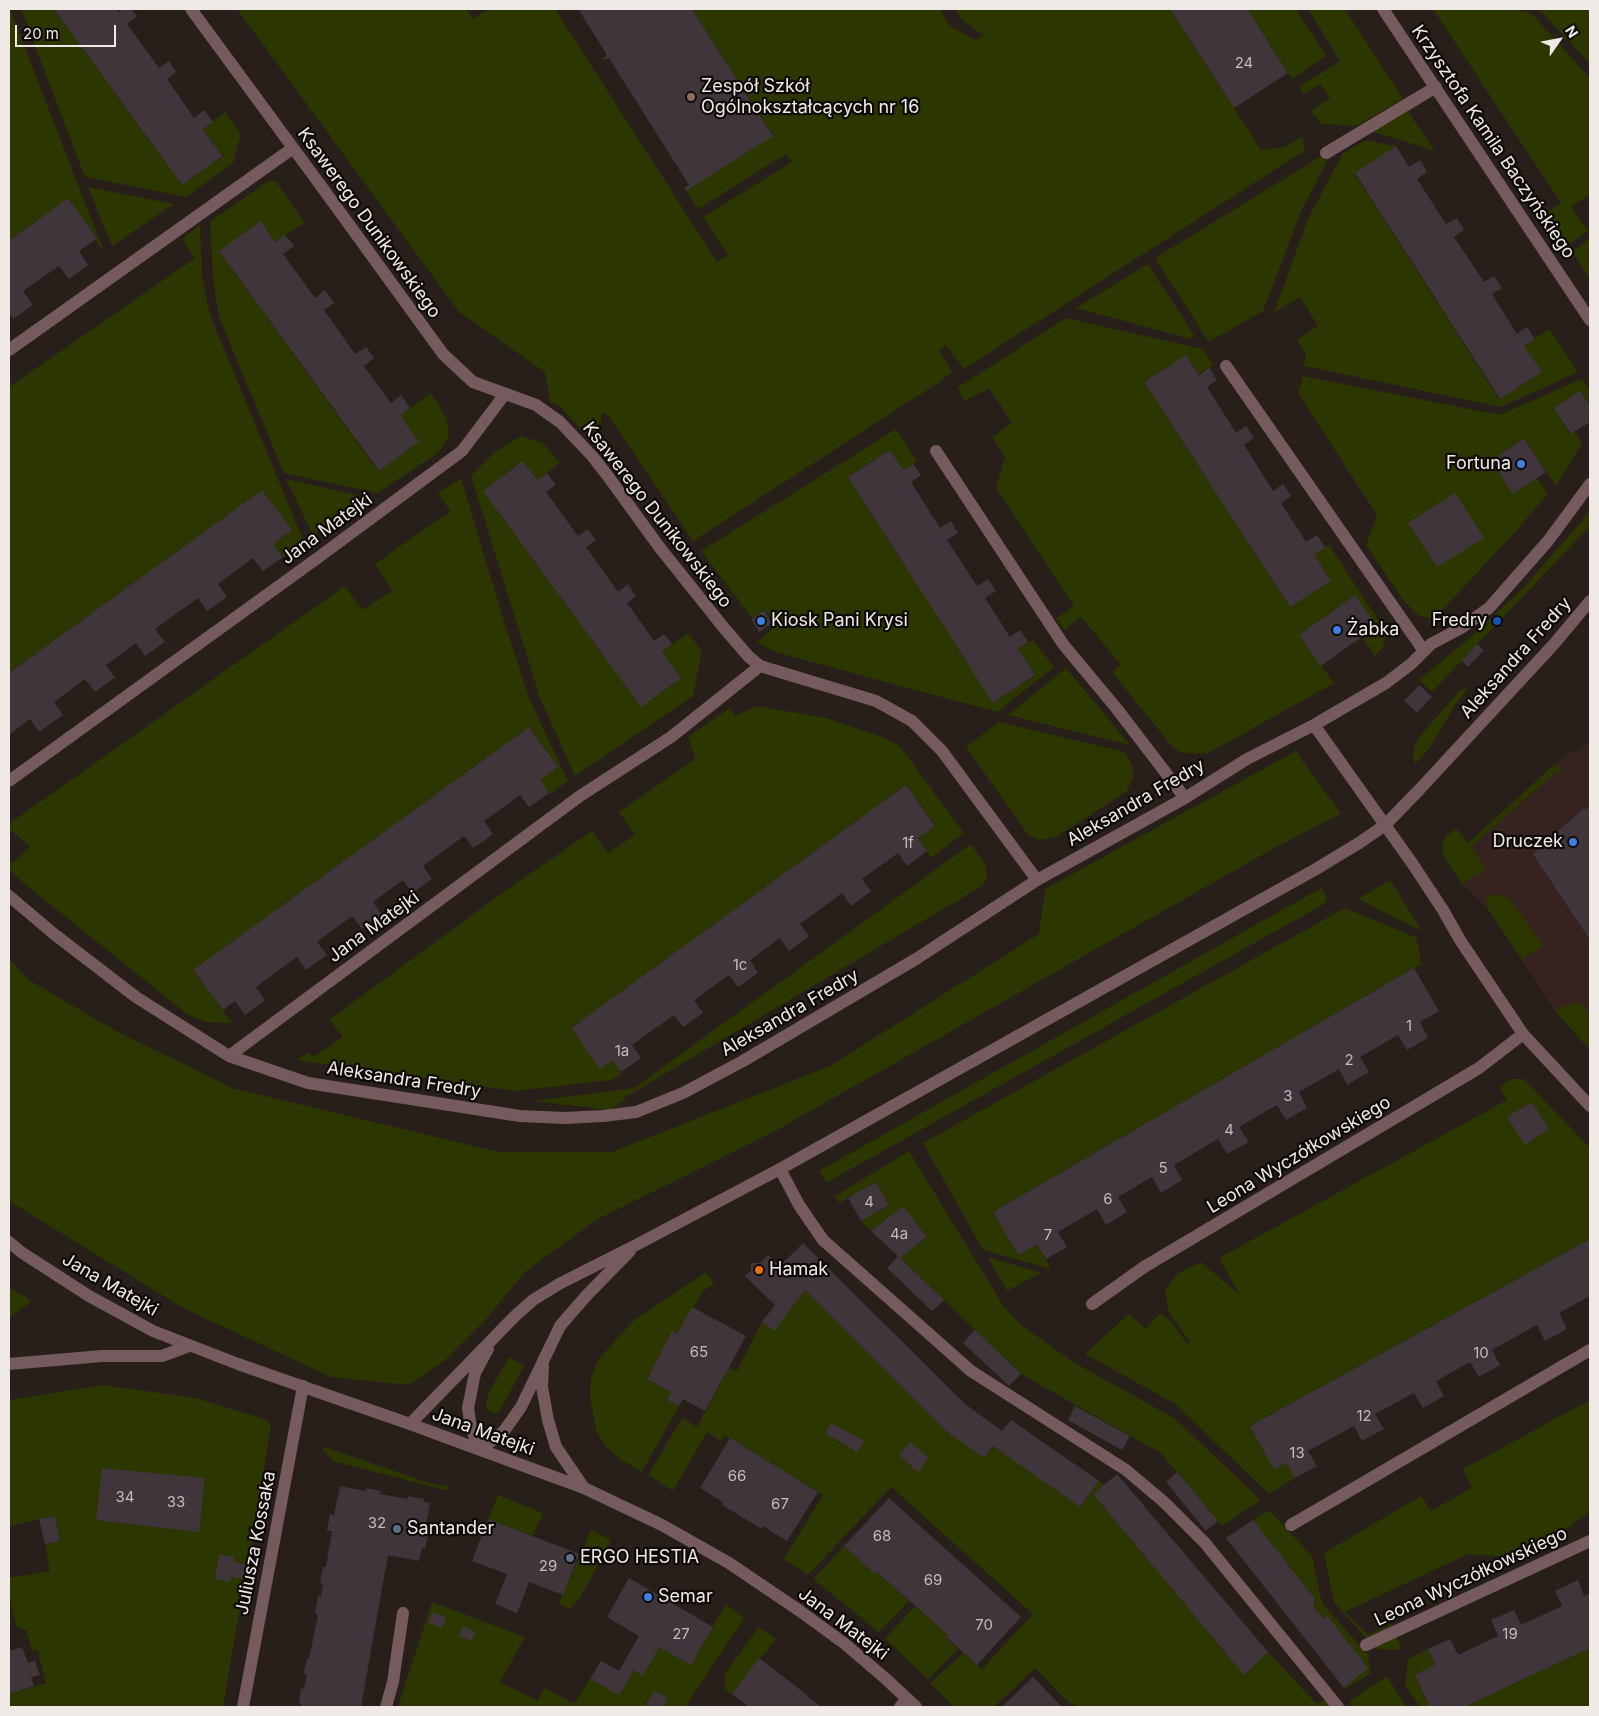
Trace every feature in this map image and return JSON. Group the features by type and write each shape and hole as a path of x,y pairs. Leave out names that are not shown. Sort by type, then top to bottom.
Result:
{"street":[{"name":"Ksawerego Dunikowskiego","path":"191,9 443,354 473,382 536,405 560,422 607,475 660,548 724,628 749,657 760,666 876,701 912,721 942,751 1037,880"},
{"name":"Krzysztofa Kamila Baczyńskiego","path":"1383,9 1590,320"},
{"path":"1326,153 1436,87"},
{"path":"9,350 294,148"},
{"path":"1226,366 1424,651"},
{"name":"Jana Matejki","path":"9,781 462,451 505,394"},
{"path":"936,451 1062,644 1117,708 1185,798"},
{"name":"Aleksandra Fredry","path":"229,1056 308,1083 520,1116 565,1118 636,1112 683,1093 743,1061 916,959 1037,880 1185,798 1247,759 1314,726 1386,683 1411,664 1431,644 1461,628 1489,608 1548,541 1590,484"},
{"name":"Aleksandra Fredry","path":"410,1424 496,1334 533,1300 559,1284 780,1169 1359,844 1385,825 1420,789 1554,644 1590,601"},
{"name":"Jana Matejki","path":"229,1056 580,796 671,736 760,666"},
{"path":"1314,726 1438,902 1460,940 1523,1034 1590,1106"},
{"path":"9,896 54,934 136,997 229,1056"},
{"name":"Leona Wyczółkowskiego","path":"1092,1304 1144,1267 1479,1068 1523,1034"},
{"path":"780,1169 799,1205 823,1240 970,1371 1126,1470 1164,1502 1205,1543 1338,1707"},
{"name":"Jana Matejki","path":"9,1242 21,1252 89,1296 153,1331 584,1488 662,1525 729,1563 845,1644 908,1705"},
{"name":"Aleksandra Fredry","path":"496,1334 475,1373 468,1408 470,1428 480,1450 504,1431 521,1407 560,1326 586,1296 638,1244"},
{"path":"9,1364 102,1356 162,1356 190,1346"},
{"path":"1291,1525 1590,1350"},
{"name":"Aleksandra Fredry","path":"543,1360 542,1387 556,1447 584,1488"},
{"name":"Juliusza Kossaka","path":"243,1707 303,1386"},
{"name":"Leona Wyczółkowskiego","path":"1366,1646 1590,1541"},
{"path":"386,1707 393,1682 403,1613"}],"shaded area":[{"path":"1590,741 1590,1050 1555,1011 1488,909 1462,884 1484,869 1471,847 1556,772 1562,773 1556,763 1573,751 1579,751"}],"green space":[{"path":"9,9 104,252 95,240 97,238 68,198 9,241"},
{"path":"21,9 54,9 181,184 180,186 224,155 223,153 221,155 203,129 225,112 241,134 233,163 186,197 85,177"},
{"path":"237,9 466,9 473,19 489,9 555,9 717,262 728,255 703,217 792,162 786,154 698,209 686,191 773,135 692,9 940,9 950,26 975,40 983,35 961,19 955,9 1170,9 1261,150 1285,147 1303,136 1304,151 964,369 946,345 939,350 952,372 938,383 693,541 608,415 602,413 597,447 560,406 550,402 545,372 459,312"},
{"path":"1247,9 1296,9 1326,56 1292,79"},
{"path":"1308,9 1345,9 1403,99 1357,126 1321,124 1311,111 1330,98 1320,84 1304,94 1299,87 1340,61"},
{"path":"1433,9 1513,9 1531,13 1590,78 1590,194 1571,207 1588,231 1562,249 1540,217 1561,203"},
{"path":"1539,9 1590,9 1590,64"},
{"path":"1406,108 1435,151 1368,130"},
{"path":"1366,140 1396,146 1355,174 1499,399 1541,372 1524,346 1549,329 1578,372 1501,407 1304,366 1306,354 1297,340 1318,326 1300,297 1274,313 1308,219 1343,153"},
{"path":"1333,149 1300,214 1263,311 1209,342 1155,258"},
{"path":"268,181 276,181 305,223 275,242 262,223 262,220 218,253 220,252 378,471 417,440 400,415 431,393 447,419 449,436 439,452 377,493 284,473 219,317 213,279 210,222"},
{"path":"88,187 174,204 112,246"},
{"path":"200,225 202,276 210,315 304,542 284,558 273,544 292,530 262,490 9,673 9,387 195,258 182,239"},
{"path":"1590,239 1590,279 1572,251"},
{"path":"1148,264 1194,335 1191,339 1076,308"},
{"path":"1066,318 1203,349 1213,365 1210,368 1198,374 1186,355 1144,382 1290,607 1331,581 1314,554 1329,545 1381,624 1385,636 1383,647 1375,656 1362,637 1355,595 1299,635 1334,683 1209,753 1196,754 1180,752 1171,745 1112,672 1121,665 1081,617 1064,630 1056,619 1074,606 996,488 1005,457 992,437 1012,423 989,388 965,401 957,388"},
{"path":"1303,376 1500,415 1582,379 1590,392 1590,406 1580,391 1554,408 1570,434 1575,432 1582,444 1556,486 1524,438 1491,461 1513,494 1537,478 1548,494 1437,616 1428,618 1418,615 1403,600 1366,545 1377,515 1298,393"},
{"path":"896,429 917,461 903,470 890,450 848,477 993,702 1035,676 1018,649 1030,641 1033,640 1054,667 997,712 775,652 757,642 776,626 764,609 752,618 701,551"},
{"path":"521,436 543,443 560,463 537,480 523,461 483,491 641,707 662,652 688,633 702,651 693,696 575,776 540,698 471,476 495,452"},
{"path":"461,478 529,698 568,781 550,794 540,780 558,767 529,727 193,970 232,1023 206,1022 187,1014 21,881 9,868 9,859 13,863 30,846 9,829 9,824 345,586 362,610 392,591 375,564 451,512 438,493"},
{"path":"286,479 369,498 313,535"},
{"path":"1590,509 1590,526 1432,692 1419,680 1472,636 1523,588 1581,522"},
{"path":"1066,668 1130,745 1008,715"},
{"path":"1465,688 1467,690 1455,705 1430,748 1415,764 1413,757 1414,747 1419,737 1460,690"},
{"path":"757,706 826,718 880,736 899,745 964,833 931,858 918,838 935,825 906,785 571,1028 600,1068 612,1060 622,1074 611,1080 516,1091 297,1060 309,1052 313,1057 343,1037 329,1020 509,888 592,831 608,853 635,835 619,812 695,759 688,736 730,708 735,716"},
{"path":"999,722 1125,752 1132,765 1133,777 1127,791 1056,837 1040,840 1029,836 966,747"},
{"path":"1296,751 1341,814 1276,847 777,1130 596,1220 525,1272 488,1317 444,1361 409,1385 331,1377 183,1308 9,1201 9,959 29,980 114,1030 232,1088 499,1152 612,1152 830,1066 1039,934 1045,889"},
{"path":"1556,763 1563,772 1556,772 1471,847 1485,869 1462,884 1443,855 1442,843 1446,837 1456,828 1468,843"},
{"path":"971,844 986,866 987,878 982,886 624,1098 625,1100 616,1106 609,1110 533,1101 634,1088"},
{"path":"1390,880 1422,931 1358,899"},
{"path":"1321,888 1327,897 1324,904 826,1183 819,1171"},
{"path":"1494,894 1504,896 1511,901 1543,945 1522,960 1488,909 1485,897"},
{"path":"1345,908 1417,938 1421,964 993,1212 1018,1255 1037,1244 1051,1269 983,1250 923,1143"},
{"path":"1577,1002 1582,1004 1590,1015 1590,1050 1555,1011"},
{"path":"1511,1079 1524,1079 1590,1148 1590,1239 1250,1426 1274,1469 1286,1463 1295,1478 1269,1494 1174,1403 1085,1354 1129,1314 1146,1329 1160,1313 1171,1321 1187,1344 1190,1342 1169,1312 1165,1290 1178,1273 1201,1262 1240,1295 1219,1258 1507,1100 1500,1087"},
{"path":"909,1151 1004,1307 1021,1325 1075,1363 1174,1418 1261,1500 1222,1526 1161,1453 1021,1374 900,1258 927,1237 903,1206 871,1231 861,1221 889,1205 876,1182 839,1203 835,1196"},
{"path":"988,1257 1041,1273 1007,1291"},
{"path":"706,1272 714,1284 703,1291 677,1334 672,1331 647,1379 671,1392 667,1400 679,1406 642,1472 620,1459 605,1446 596,1430 590,1396 591,1378 597,1361 634,1320"},
{"path":"9,1287 32,1301 9,1318"},
{"path":"805,1290 946,1431 984,1458 993,1446 1080,1507 1099,1481 1104,1485 1093,1494 1244,1675 1268,1652 1317,1704 1325,1699 1332,1707 1077,1707 1073,1703 1069,1703 1035,1668 994,1707 954,1707 930,1683 963,1653 982,1669 1033,1614 891,1487 808,1575 784,1559 823,1495 730,1438 724,1436 721,1441 707,1432 673,1491 648,1475 682,1418 697,1427 729,1368 737,1371 762,1322"},
{"path":"509,1357 524,1366 500,1410 492,1413 486,1408 486,1403 490,1390"},
{"path":"103,1385 196,1398 267,1420 271,1426 223,1707 9,1707 9,1694 46,1683 38,1651 32,1650 26,1630 17,1627 9,1599 9,1578 50,1571 45,1544 60,1541 55,1516 9,1526 9,1400"},
{"path":"1590,1400 1590,1508 1588,1513 1544,1546 1519,1558 1468,1554 1345,1612 1368,1635 1392,1624 1401,1648 1399,1650 1376,1649 1334,1602 1324,1553 1421,1496 1431,1511 1472,1488 1463,1469"},
{"path":"324,1447 433,1484 450,1486 449,1491 332,1461 322,1448"},
{"path":"498,1495 543,1513 533,1536 488,1519"},
{"path":"1269,1510 1312,1556 1322,1603 1368,1655 1371,1673 1345,1689 1368,1668 1327,1616 1323,1619 1313,1606 1315,1599 1253,1520"},
{"path":"591,1530 611,1540 580,1598 570,1609 559,1603"},
{"path":"844,1546 909,1601 879,1632 813,1579"},
{"path":"432,1602 525,1637 500,1682 537,1701 545,1688 574,1704 590,1679 633,1670 659,1647 691,1665 726,1604 744,1618 687,1704 690,1707 398,1707"},
{"path":"915,1606 948,1635 946,1638 958,1649 928,1679 885,1639"},
{"path":"759,1627 776,1639 732,1694 725,1690 724,1675"},
{"path":"1590,1648 1590,1707 1464,1707"},
{"path":"1428,1649 1435,1665 1415,1675 1430,1707 1420,1707 1405,1685 1408,1659"},
{"path":"1387,1676 1406,1707 1350,1707 1351,1700"}],"building":[{"path":"54,9 116,9 119,12 123,9 131,9 137,16 127,24 159,68 169,61 176,72 167,79 194,118 204,110 213,122 203,129 222,156 182,185"},
{"name":"Zespół Szkół Ogólnokształcących nr 16","path":"578,9 692,9 773,136 686,191 684,188 689,185 609,58 604,60 603,58 607,55"},
{"path":"1170,9 1247,9 1288,73 1234,108"},
{"path":"1396,146 1409,167 1420,160 1427,172 1417,179 1446,224 1457,218 1464,230 1454,237 1484,282 1494,276 1502,288 1492,294 1517,334 1527,327 1535,339 1524,346 1542,372 1500,399 1355,173"},
{"path":"68,198 97,238 79,251 88,265 69,279 59,266 23,291 33,305 13,319 9,313 9,241"},
{"path":"262,220 262,223 275,242 285,235 294,246 283,254 315,298 325,290 334,303 324,310 355,354 366,347 374,358 364,366 391,403 401,395 410,408 400,415 417,440 419,438 421,440 379,471 220,252 218,254 218,252"},
{"path":"1186,355 1199,375 1209,368 1217,380 1207,387 1236,433 1246,426 1254,438 1244,445 1273,491 1283,484 1291,496 1281,503 1306,542 1317,535 1325,548 1314,554 1331,581 1290,607 1144,382"},
{"path":"1580,391 1590,406 1590,422 1571,434 1554,408"},
{"path":"1524,438 1546,472 1513,494 1491,461"},
{"path":"890,450 903,470 913,464 921,475 911,482 940,528 951,521 958,533 947,540 977,586 988,579 996,591 985,598 1010,637 1020,630 1028,642 1018,649 1035,675 993,703 848,477"},
{"path":"523,461 537,480 547,473 556,485 546,492 578,536 588,529 596,540 586,547 618,592 628,584 636,596 627,603 654,641 664,634 672,644 662,652 681,678 641,707 483,491"},
{"path":"262,490 292,530 273,544 283,557 263,571 253,558 218,584 227,597 207,611 198,598 155,629 165,642 145,656 136,643 106,665 117,681 114,678 95,692 85,679 54,702 63,715 39,732 30,719 9,735 9,673"},
{"path":"1455,493 1484,538 1437,567 1408,523"},
{"path":"1355,595 1377,626 1321,666 1299,635"},
{"name":"Kiosk Pani Krysi","path":"764,610 772,623 759,632 751,619"},
{"path":"1477,644 1484,650 1468,667 1462,661"},
{"path":"1419,685 1432,697 1417,713 1404,701"},
{"path":"529,727 558,767 540,780 549,793 529,807 520,795 484,821 493,834 473,848 464,836 423,866 432,879 412,893 403,880 373,902 382,915 362,929 352,916 317,942 327,955 306,970 297,957 256,987 265,1000 245,1015 235,1001 223,1010 193,970"},
{"path":"906,785 935,826 918,838 927,851 907,866 898,853 862,879 871,891 851,906 842,893 800,924 809,936 789,951 780,938 750,960 758,973 738,987 729,975 694,1000 703,1013 683,1027 674,1015 632,1045 641,1058 621,1072 612,1060 600,1069 571,1028"},
{"path":"1590,806 1590,940 1533,854 1584,808 1585,810"},
{"path":"1414,968 1439,1011 1420,1022 1428,1038 1407,1050 1398,1035 1360,1057 1369,1072 1347,1085 1339,1069 1299,1092 1307,1108 1286,1120 1277,1105 1239,1127 1249,1142 1227,1154 1218,1139 1174,1165 1182,1180 1161,1193 1152,1177 1118,1197 1127,1212 1106,1225 1097,1209 1058,1232 1067,1247 1046,1259 1037,1244 1018,1255 993,1212"},
{"path":"1532,1102 1549,1129 1525,1145 1507,1117"},
{"path":"876,1182 889,1205 861,1221 848,1198"},
{"path":"903,1206 927,1237 900,1258 944,1300 932,1311 887,1268 898,1256 871,1231"},
{"path":"1590,1239 1590,1296 1559,1313 1567,1329 1545,1341 1537,1325 1492,1350 1500,1365 1479,1377 1470,1362 1436,1381 1444,1396 1423,1408 1414,1393 1375,1414 1384,1429 1362,1441 1354,1426 1308,1451 1317,1466 1295,1478 1286,1463 1274,1470 1250,1426"},
{"path":"803,1243 965,1404 1002,1431 1011,1420 1099,1481 1080,1507 993,1446 984,1458 946,1431 805,1290 774,1331 762,1322 775,1305 745,1276 751,1270 751,1263 760,1263 768,1255 780,1266"},
{"path":"692,1307 746,1336 705,1411 683,1399 679,1406 667,1400 671,1392 647,1379 672,1331 677,1334"},
{"path":"975,1330 1021,1374 1009,1386 963,1343"},
{"path":"1075,1406 1130,1436 1122,1450 1068,1420"},
{"path":"831,1423 864,1441 857,1452 825,1433"},
{"path":"730,1438 818,1492 787,1541 763,1526 762,1529 722,1505 723,1502 700,1488"},
{"path":"910,1442 929,1458 918,1472 899,1455"},
{"path":"102,1468 205,1478 199,1532 96,1520"},
{"path":"1177,1472 1218,1521 1206,1531 1166,1482"},
{"path":"1117,1474 1268,1652 1244,1675 1093,1494"},
{"path":"340,1486 365,1491 366,1488 381,1491 380,1494 408,1499 408,1496 424,1499 424,1502 430,1503 425,1531 429,1532 419,1561 388,1555 361,1707 301,1707 302,1704 299,1704 301,1688 304,1689 307,1674 303,1674 307,1659 309,1659 318,1615 315,1614 318,1596 321,1596 323,1584 320,1583 323,1567 326,1567 332,1531 327,1531 330,1514 334,1515"},
{"path":"889,1498 1021,1617 977,1665 946,1637 948,1635 877,1572 875,1574 844,1546"},
{"path":"55,1516 60,1541 45,1544 39,1519"},
{"path":"488,1519 579,1554 563,1595 529,1582 517,1613 495,1604 507,1574 472,1561"},
{"path":"1253,1520 1315,1599 1313,1606 1323,1619 1327,1615 1368,1668 1344,1688 1226,1538"},
{"path":"219,1554 234,1557 233,1562 247,1565 245,1579 231,1577 230,1582 215,1579"},
{"path":"629,1578 713,1627 691,1665 659,1647 643,1676 633,1670 619,1695 590,1679 601,1661 619,1671 639,1636 607,1617"},
{"path":"1578,1580 1584,1596 1590,1593 1590,1648 1464,1707 1430,1707 1415,1675 1435,1665 1428,1649 1450,1639 1458,1655 1498,1636 1491,1620 1514,1610 1521,1625 1562,1606 1555,1591"},
{"path":"433,1612 446,1617 442,1628 428,1623"},
{"path":"463,1626 476,1632 472,1641 459,1636"},
{"path":"22,1647 28,1663 35,1661 40,1675 31,1677 34,1686 9,1694 9,1651"},
{"path":"759,1658 821,1707 749,1707 732,1694"},
{"path":"1033,1677 1062,1707 1002,1707"},
{"path":"654,1691 668,1698 663,1707 645,1707"}],"place":[{"name":"Zespół Szkół Ogólnokształcących nr 16","path":"691,97"},
{"name":"Fortuna","path":"1521,464"},
{"name":"Kiosk Pani Krysi","path":"761,621"},
{"name":"Fredry","path":"1497,621"},
{"name":"Żabka","path":"1337,630"},
{"name":"Druczek","path":"1573,842"},
{"name":"Hamak","path":"759,1270"},
{"name":"Santander","path":"397,1529"},
{"name":"ERGO HESTIA","path":"570,1558"},
{"name":"Semar","path":"648,1597"}]}
